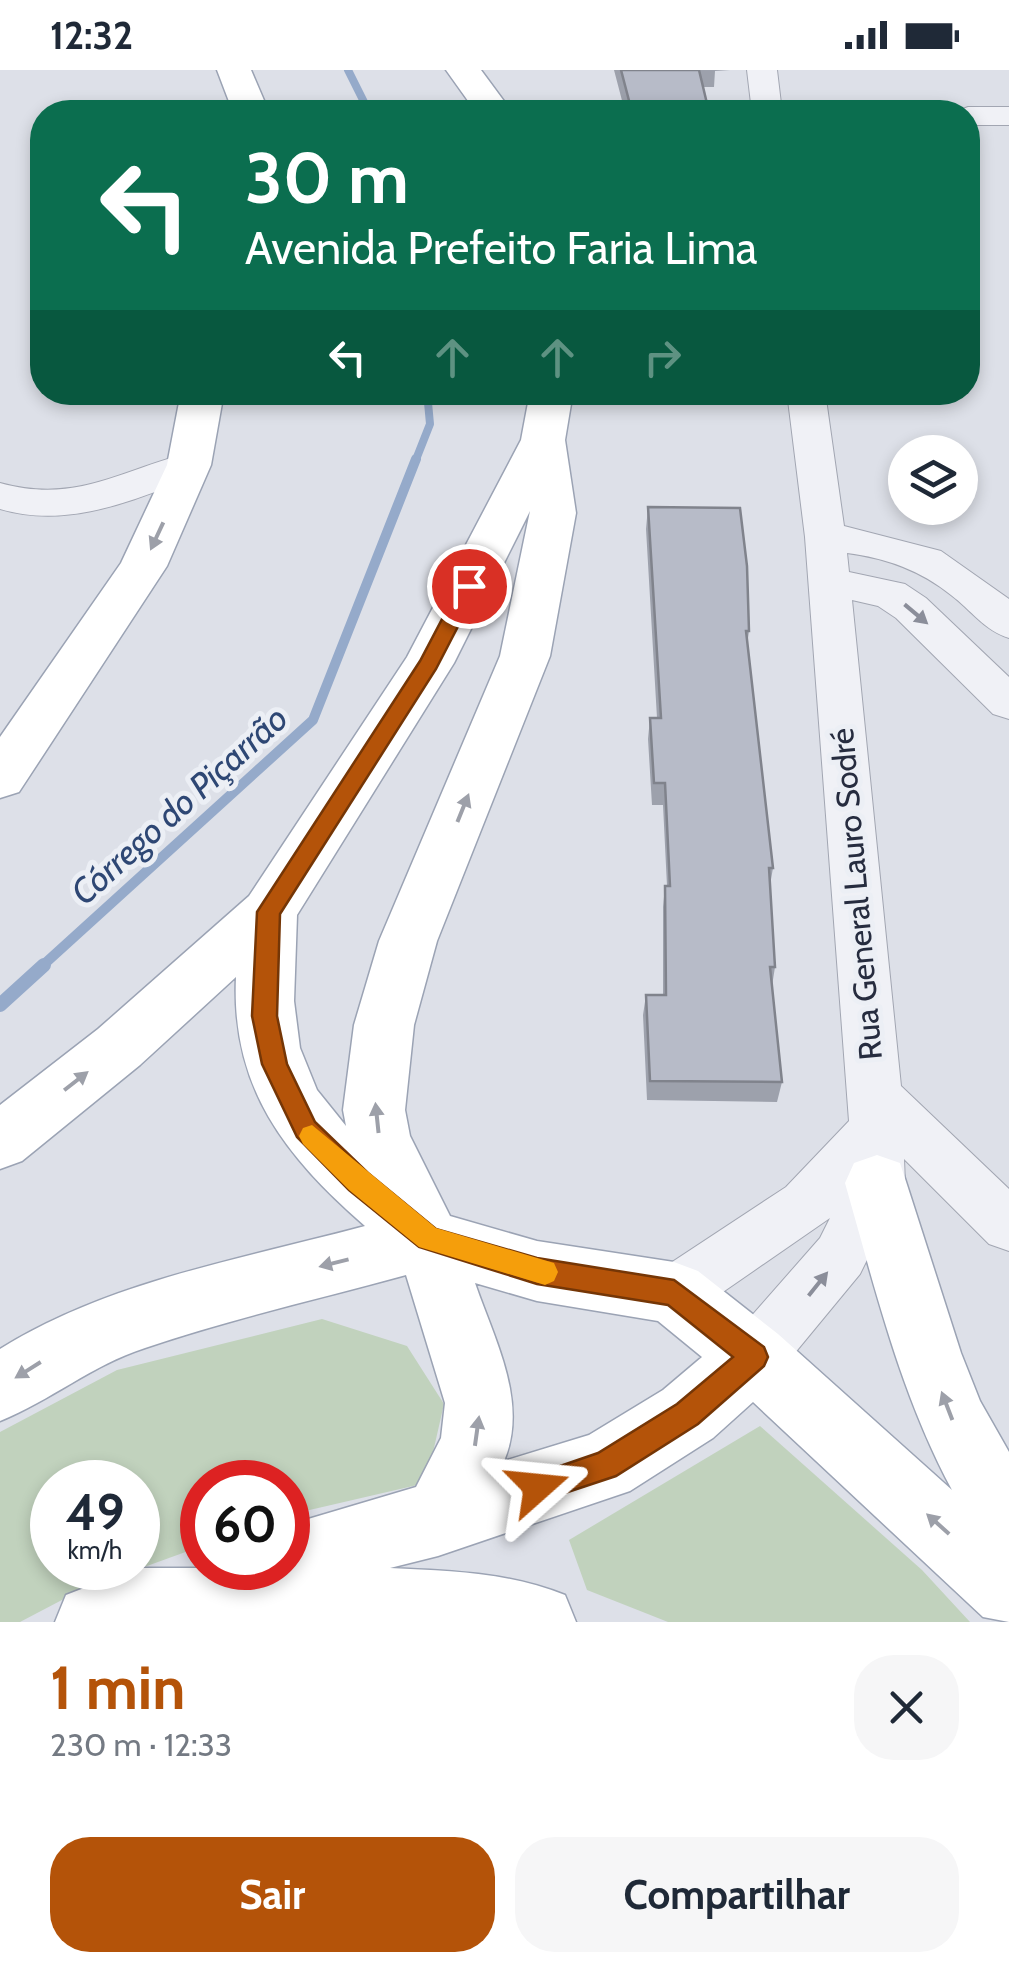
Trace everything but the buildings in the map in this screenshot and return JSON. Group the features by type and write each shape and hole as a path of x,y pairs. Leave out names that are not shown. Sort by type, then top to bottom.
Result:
{"main road":[{"path":"209,70 215,100"},
{"path":"234,70 246,100"},
{"path":"449,70 458,100"},
{"path":"463,70 485,100"},
{"path":"192,456 201,405"},
{"path":"0,778 143,566 210,405"},
{"path":"0,1142 119,1047 269,912 429,664 509,507 539,408"},
{"path":"438,1520 476,1444 480,1404 428,1238 379,1137 374,1110 384,1024 408,941 525,656 554,513 539,408"},
{"path":"269,912 264,1016 282,1084 306,1130 338,1164 428,1238 537,1271 674,1293 754,1357 1009,1591"},
{"path":"876,1136 927,1353 953,1421 1009,1523"},
{"path":"0,1388 50,1356 134,1320 428,1238"},
{"path":"310,1556 438,1520 605,1466 688,1414 754,1357"},
{"path":"114,1613 193,1590"},
{"path":"114,1613 388,1605 492,1611 538,1622"}],"street":[{"path":"762,70 766,100"},
{"path":"980,116 1009,116"},
{"name":"Rua General Lauro Sodré","path":"808,405 826,559 876,1136"},
{"path":"0,496 26,506 82,502 192,456"},
{"path":"826,559 917,553 948,569 1009,623"},
{"path":"826,559 912,608 1009,703"},
{"path":"876,1136 1009,1226"},
{"path":"674,1293 772,1233 818,1198 876,1136"},
{"path":"754,1357 840,1256 876,1136"}],"green space":[{"path":"322,1319 407,1346 444,1404 426,1483 310,1510 310,1460 180,1460 180,1554 160,1561 160,1460 30,1460 30,1590 81,1590 20,1622 0,1622 0,1432 117,1370"},
{"path":"760,1426 922,1570 970,1622 668,1622 587,1590 569,1540"}],"waterway":[{"name":"Córrego do Piçarrão","path":"348,70 363,100"},
{"name":"Córrego do Piçarrão","path":"415,462 430,424 428,405"},
{"name":"Córrego do Piçarrão","path":"41,967 313,720 416,459"},
{"name":"Córrego do Piçarrão","path":"0,1005 44,965"}],"slow traffic":[{"path":"312,1136 358,1182 428,1238 545,1272"}],"route":[{"path":"469,586 429,664 269,912 264,1016 274,1064 306,1130 358,1182 428,1238 537,1271 674,1293 754,1357 688,1414 605,1466 538,1487"}]}
